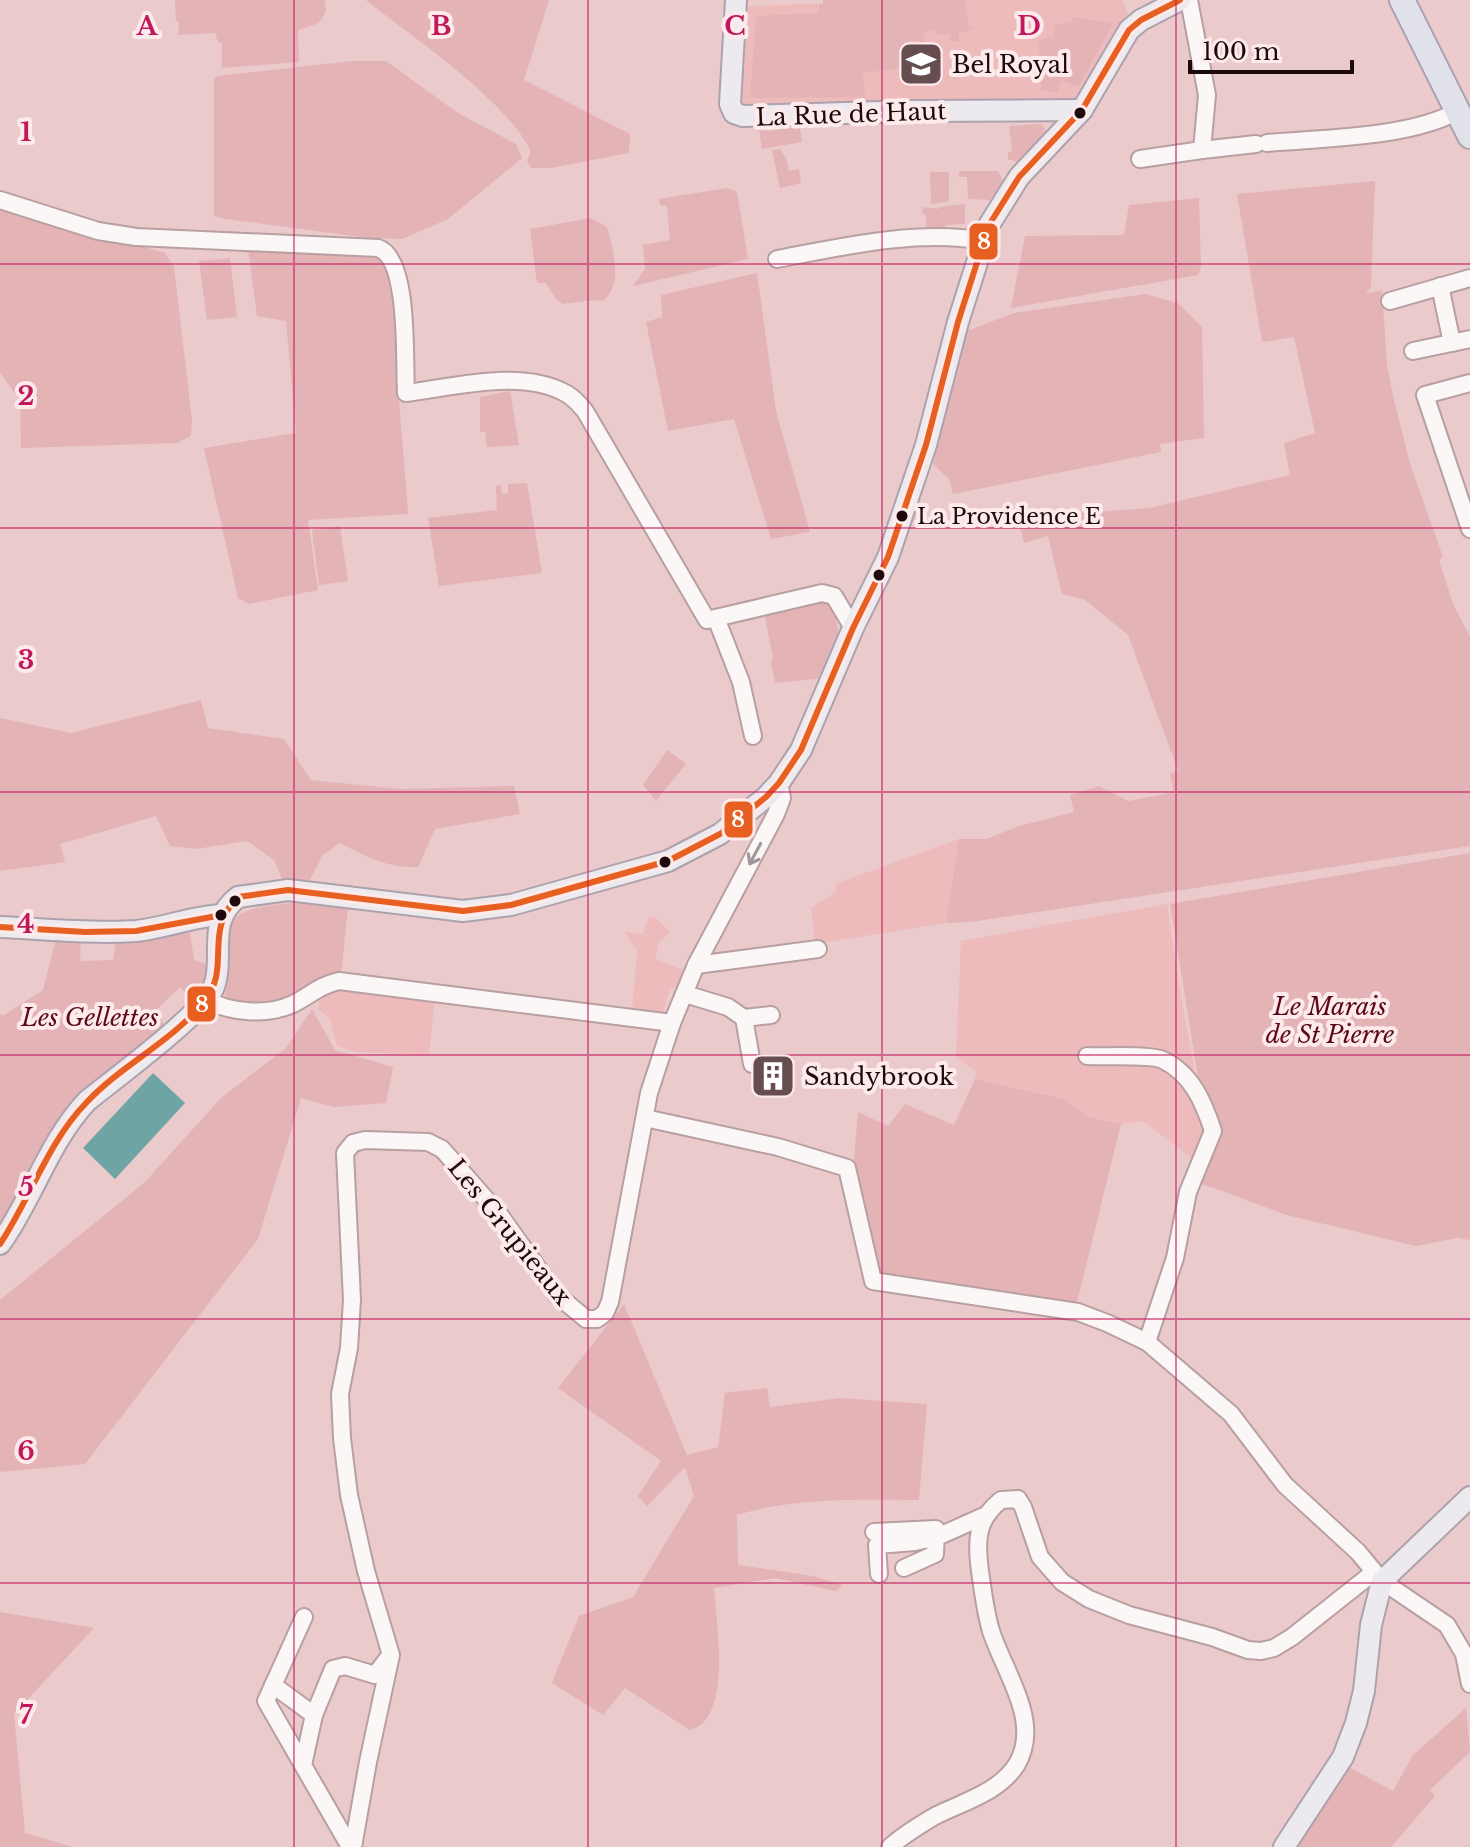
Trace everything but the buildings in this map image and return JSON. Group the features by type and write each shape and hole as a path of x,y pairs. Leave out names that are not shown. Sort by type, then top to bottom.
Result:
{"highway":[{"path":"1402,0 1470,136"}],"main road":[{"name":"La Rue de Haut","path":"736,0 730,104 734,113 743,116 1082,110"},
{"path":"0,1244 57,1139 74,1115 179,1026 213,989 222,915 238,897 288,890 463,911 511,905 668,861 730,827 779,783 801,750 819,713 853,628 888,557 926,445 983,241 1006,194 1082,110 1129,30 1141,20 1180,0"},
{"path":"0,927 137,931 222,915"},
{"path":"1284,1847 1343,1757 1356,1723 1364,1691 1371,1625 1382,1581 1470,1497"}],"street":[{"path":"1189,0 1207,95 1202,150"},
{"path":"1140,159 1393,131 1445,118 1458,111"},
{"path":"0,200 98,231 136,237 378,248 387,251 401,281 406,393 518,379 550,386 569,395 592,421 707,620 822,593 834,596 853,628"},
{"path":"777,259 858,244 968,238 983,241"},
{"path":"1390,301 1470,278"},
{"path":"1440,286 1452,343"},
{"path":"1413,351 1470,339"},
{"path":"1470,383 1425,395 1470,529"},
{"path":"716,618 741,682 753,736"},
{"name":"Les Grupieaux","path":"351,1847 391,1655 366,1571 349,1495 342,1438 340,1394 349,1348 352,1300 345,1153 353,1143 365,1140 428,1142 442,1149 499,1214 557,1295 576,1314 586,1319 597,1319 605,1313 610,1302 649,1093 672,1023 696,965 776,814 782,798 779,783"},
{"path":"696,965 818,949"},
{"path":"205,999 217,1006 272,1011 294,1004 314,989 339,981 672,1023"},
{"path":"685,994 728,1007 744,1018 771,1015"},
{"path":"744,1018 752,1064"},
{"path":"1087,1056 1161,1058 1185,1075 1203,1101 1213,1131 1188,1192 1175,1258 1147,1342"},
{"path":"645,1118 778,1147 847,1168 873,1281 1078,1312 1147,1342 1231,1414 1285,1485 1358,1552 1382,1581"},
{"path":"879,1574 877,1545 937,1537 984,1516 1001,1500 1018,1499 1040,1557 1062,1582 1089,1599 1129,1615 1248,1650 1274,1648 1369,1576 1382,1581 1447,1625 1464,1654 1470,1684"},
{"path":"890,1847 935,1817 977,1797 1000,1781 1015,1767 1021,1756 1025,1737 1024,1717 990,1628 984,1599 978,1531 984,1516"},
{"path":"874,1532 936,1529 935,1554 904,1568"},
{"path":"304,1617 266,1701 351,1847"},
{"path":"303,1765 314,1715 333,1669 345,1666 375,1675 391,1655"},
{"path":"273,1685 314,1715"}],"shaded area":[{"name":"Bel Royal","path":"951,0 1122,0 1131,20 1083,95 1070,104 745,105 739,101 746,6"},
{"path":"959,839 946,923 815,944 811,908 836,892 835,884"},
{"path":"1167,904 1205,1129 1194,1160 1143,1121 1121,1124 1088,1117 1064,1099 975,1079 976,1072 956,1057 961,941"},
{"path":"649,917 656,918 670,932 659,942 655,959 683,970 679,988 671,987 661,1016 632,1012 637,951 624,932 643,934"},
{"path":"337,988 435,997 429,1055 356,1052 337,1046 330,1019 318,1009 321,992"}],"green space":[{"path":"175,0 325,0 326,11 319,23 298,30 299,62 222,68 222,44 217,41 216,33 178,35"},
{"path":"366,0 549,0 524,80 630,134 629,153 551,168 531,168 527,161 531,152 502,112 457,71"},
{"path":"823,0 965,0 969,26 976,28 959,33 959,41 950,41 949,34 936,35 936,29 923,33 926,54 922,53 919,40 904,42 906,58 899,61 901,68 863,73 865,97 750,98 756,16 819,13 819,4 823,4"},
{"path":"1073,17 1113,23 1078,87 1061,80 1058,92 1041,91 1039,40 1053,37 1056,24 1071,22"},
{"path":"352,61 386,61 458,113 516,144 522,158 448,219 402,239 369,238 214,216 214,79 217,76"},
{"path":"1042,124 1048,136 1020,163 1008,159 1008,152 1012,151 1009,126"},
{"path":"800,127 802,142 762,149 759,129"},
{"path":"780,149 789,171 799,169 801,183 780,188 772,150"},
{"path":"959,171 998,171 1003,181 990,200 968,199 967,177 959,177"},
{"path":"930,172 949,172 949,201 931,204"},
{"path":"1375,181 1371,286 1366,294 1382,290 1387,366 1411,467 1443,557 1439,560 1453,604 1470,636 1470,846 971,922 946,923 959,839 987,839 1016,827 1074,812 1070,795 1099,786 1129,801 1174,792 1170,774 1178,770 1128,635 1085,600 1062,594 1048,536 1024,543 1018,518 1149,508 1290,475 1284,443 1315,433 1294,337 1262,342 1237,194"},
{"path":"727,188 737,192 748,259 633,286 645,269 643,245 670,240 667,206 660,205 659,199"},
{"path":"1199,198 1201,268 1198,275 1011,308 1025,236 1124,235 1129,205"},
{"path":"965,204 965,224 945,225 946,237 927,238 926,215 922,207 938,209"},
{"path":"0,205 165,253 174,267 192,420 191,436 177,443 21,448 20,401 0,372"},
{"path":"591,218 607,227 615,267 613,286 602,301 563,304 546,283 537,283 530,229"},
{"path":"248,249 381,255 395,294 408,514 308,520 318,590 249,604 238,598 204,448 296,433 286,321 257,316"},
{"path":"230,258 237,317 207,320 199,261"},
{"path":"757,273 776,411 810,532 771,539 734,419 668,431 646,322 662,317 661,295"},
{"path":"1145,294 1178,303 1202,327 1204,438 1160,444 1161,452 953,494 949,479 933,464 967,331 1014,313"},
{"path":"510,391 519,445 487,447 485,432 480,432 480,397"},
{"path":"527,483 542,573 439,586 428,518 497,510 496,486 501,485 502,494 508,493 508,484"},
{"path":"340,526 348,581 319,585 312,530"},
{"path":"820,597 835,615 838,635 825,678 775,683 764,612"},
{"path":"201,700 208,728 284,739 311,780 400,789 514,786 520,814 435,829 418,867 387,864 340,843 323,855 307,885 284,883 274,860 247,841 196,849 170,846 156,816 60,844 65,862 0,871 0,718 71,733"},
{"path":"667,750 686,764 656,801 643,785"},
{"name":"Le Marais de St Pierre","path":"1470,853 1470,1240 1457,1238 1416,1246 1287,1215 1197,1182 1219,1130 1199,1083 1170,904"},
{"path":"292,903 348,907 341,976 318,980 278,1005 225,1002 229,925 249,910"},
{"name":"Les Gellettes","path":"190,932 194,960 210,965 206,985 194,1002 180,987 155,1011 166,1027 71,1103 0,1230 0,1014 4,1015 43,990 55,942 81,940 80,961 113,960 116,941"},
{"path":"312,1009 335,1050 393,1067 386,1103 334,1107 301,1098 258,1239 85,1464 0,1472 0,1300 144,1183 221,1098 286,1048"},
{"path":"975,1079 1064,1099 1088,1117 1121,1124 1076,1306 877,1273 853,1170 858,1112 888,1126 905,1104 954,1125"},
{"path":"624,1304 687,1455 718,1447 725,1393 767,1388 770,1407 841,1398 927,1404 919,1500 804,1502 737,1515 738,1565 813,1576 842,1585 836,1591 775,1578 714,1588 719,1645 717,1689 712,1708 703,1722 690,1730 625,1688 603,1715 552,1683 579,1616 633,1597 694,1496 685,1467 647,1506 638,1496 661,1461 558,1388"},
{"path":"0,1612 94,1628 14,1714 25,1833 73,1847 0,1847"},
{"path":"1466,1708 1470,1752 1430,1790 1435,1796 1391,1847 1289,1847 1345,1765 1393,1791 1413,1755"}],"water":[{"path":"153,1073 185,1103 115,1179 83,1148"}],"transit line":[{"name":"8","path":"0,1244 73,1118 100,1089 179,1027 206,999 217,974 222,923 238,897 288,890 463,911 511,905 668,861 720,834 766,797 801,750 853,628 888,557 926,445 958,322 989,225 1019,177 1082,110 1129,30 1141,20 1180,0"},
{"name":"8","path":"0,927 85,932 136,931 222,915"}],"place":[{"name":"Bel Royal","path":"921,64"},
{"name":"La Providence E","path":"902,516"},
{"name":"Sandybrook","path":"773,1076"}]}
